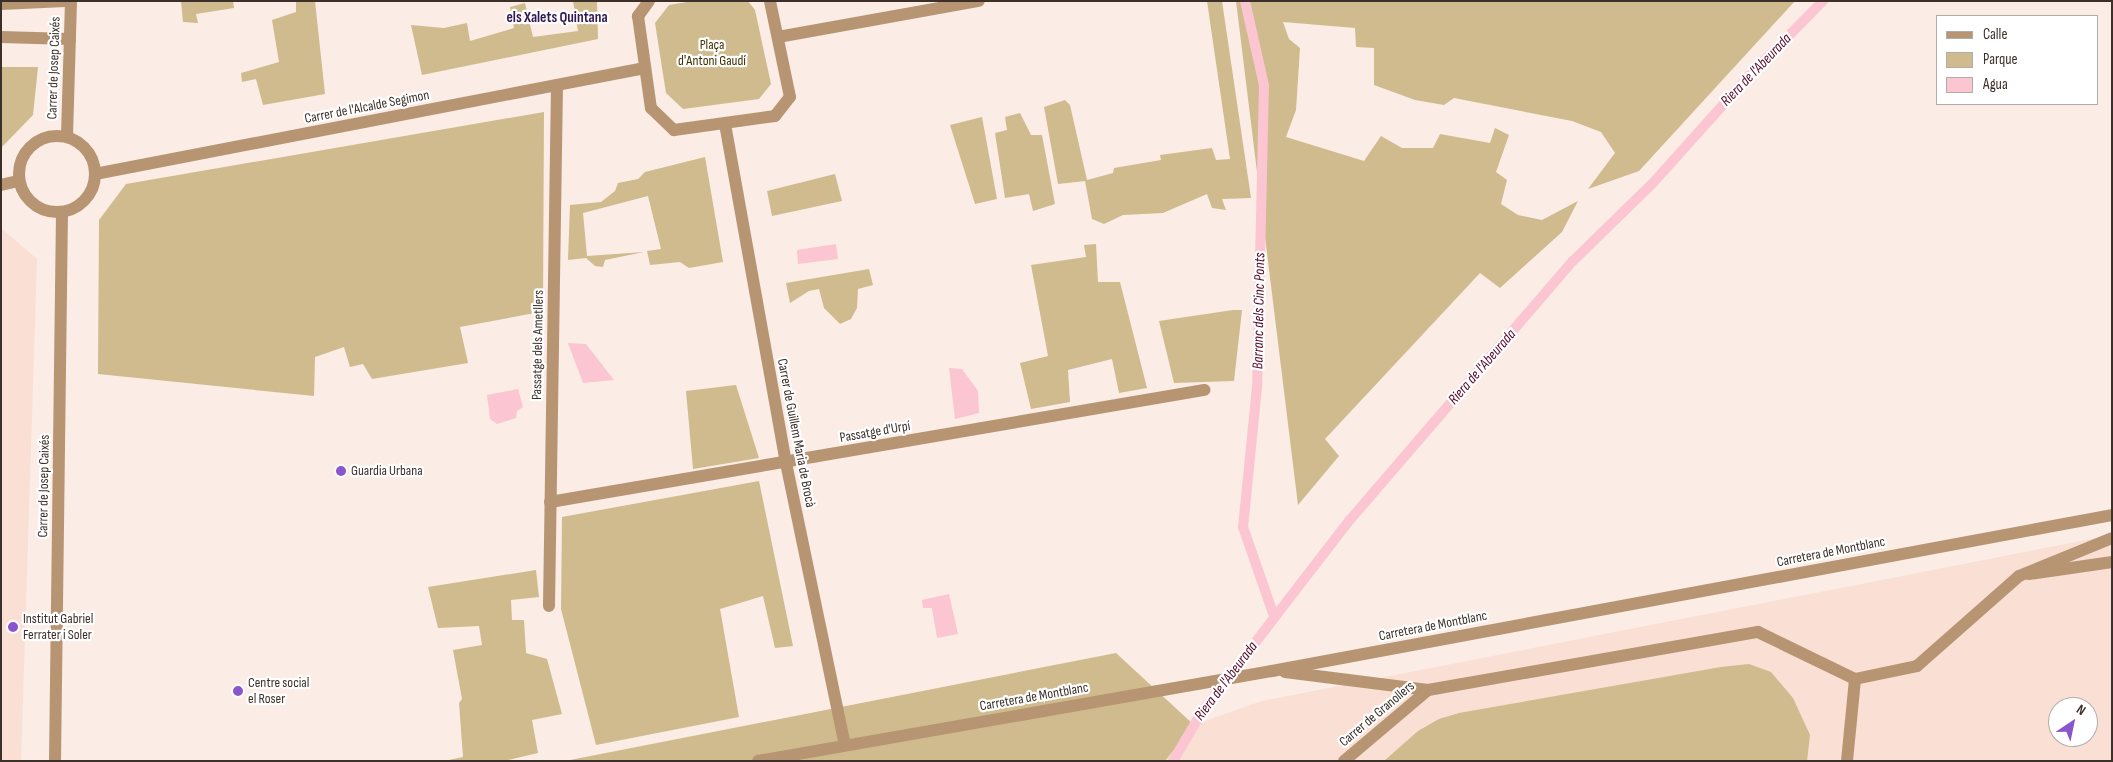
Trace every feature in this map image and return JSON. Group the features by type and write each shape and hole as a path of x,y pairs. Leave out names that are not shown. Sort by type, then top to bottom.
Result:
{"street":[{"path":"1,4 65,1"},
{"name":"Carrer de Josep Caixés","path":"66,136 71,1"},
{"path":"645,2 638,16 651,108 674,130 775,116 790,97 770,1"},
{"path":"778,36 979,1"},
{"path":"1,37 70,39"},
{"name":"Carrer de l'Alcalde Segimon","path":"95,174 645,68"},
{"name":"Passatge dels Ametllers","path":"549,606 557,86"},
{"name":"Carrer de Guillem Maria de Brocà","path":"725,124 786,463 845,745"},
{"path":"54,135 66,136 87,150 94,162 95,174 89,195 82,203 62,212 40,208 23,192 19,181 22,156 30,146 54,135"},
{"path":"1,185 19,181"},
{"name":"Carrer de Josep Caixés","path":"55,761 62,212"},
{"name":"Passatge d'Urpí","path":"550,502 1204,390"},
{"name":"Carretera de Montblanc","path":"758,761 1272,671 2112,515"},
{"path":"1272,671 1428,690 1758,632 1855,679 1917,666 2019,576 2112,538"},
{"path":"2019,576 2112,562"},
{"path":"1847,761 1855,679"},
{"name":"Carrer de Granollers","path":"1344,761 1428,690"}],"shaded area":[{"name":"Institut Gabriel Ferrater i Soler","path":"1,228 37,259 21,761 1,761"},
{"path":"2112,535 2112,761 1165,761 1194,725 1262,701"}],"green space":[{"path":"181,1 233,1 234,8 196,14 198,23 183,22"},
{"path":"296,1 315,1 325,94 263,105 256,79 242,82 241,73 279,62 272,20 296,12"},
{"path":"573,1 597,2 598,39 422,75 411,25 444,28 467,23 470,41 514,28 510,7 525,3 533,37 578,31"},
{"name":"Plaça d'Antoni Gaudí","path":"693,1 748,1 755,10 771,84 759,99 683,109 666,93 655,23 669,5"},
{"path":"1207,1 1222,1 1251,198 1222,199 1226,210 1212,208 1207,194 1163,213 1123,215 1104,224 1092,219 1085,181 1058,184 1044,107 1065,100 1070,105 1087,180 1113,173 1114,168 1161,160 1160,155 1212,148 1216,160 1230,159"},
{"path":"1236,1 1795,1 1639,171 1588,189 1615,153 1601,132 1572,121 1454,98 1444,105 1415,100 1374,85 1374,48 1356,47 1355,28 1283,22 1289,39 1300,48 1296,110 1286,137 1364,161 1381,136 1402,148 1433,148 1440,134 1490,143 1495,128 1509,135 1496,172 1507,180 1501,204 1518,215 1542,220 1578,201 1562,232 1500,288 1480,273 1325,439 1339,456 1298,505"},
{"path":"1,67 38,67 33,115 1,148"},
{"path":"544,112 543,305 535,313 460,327 468,363 372,379 363,364 350,367 344,347 315,357 314,396 98,374 99,220 126,184"},
{"path":"1020,113 1031,135 1042,135 1055,204 1033,211 1029,194 1005,198 995,133 1007,130 1005,117"},
{"path":"982,117 997,199 975,204 950,125"},
{"path":"705,157 723,262 689,268 680,262 650,265 647,251 661,249 648,196 583,213 587,256 644,252 605,260 603,267 595,266 586,258 568,260 570,205 601,202 615,191 618,183 638,179 645,172"},
{"path":"835,174 842,201 772,216 767,191"},
{"path":"1096,244 1098,282 1120,282 1147,388 1119,393 1112,359 1068,370 1070,402 1031,409 1020,363 1048,356 1031,265 1086,257 1084,245"},
{"path":"869,269 873,285 858,289 857,308 851,319 840,324 824,308 819,289 809,291 790,303 786,283"},
{"path":"1242,310 1234,381 1174,383 1159,321"},
{"path":"736,385 759,458 693,469 686,391"},
{"path":"759,481 793,646 775,648 763,596 720,609 739,717 596,745 561,609 562,517"},
{"path":"536,570 539,597 511,600 512,620 524,620 526,653 547,659 562,714 532,720 538,753 504,761 444,761 463,757 459,703 462,699 453,650 482,645 479,626 438,628 428,587"},
{"path":"1116,653 1194,725 1165,761 565,761"},
{"path":"1749,664 1771,672 1793,698 1810,735 1807,761 1384,761 1418,731 1439,719 1459,713 1721,667"}],"water":[{"path":"836,244 838,259 798,264 797,250"},
{"path":"568,343 586,344 614,380 583,383"},
{"path":"949,368 962,369 978,391 979,413 955,419"},
{"path":"518,389 523,407 517,411 516,418 497,424 490,419 487,395"},
{"path":"949,594 958,634 937,638 932,608 923,608 922,600"}],"waterway":[{"name":"Barranc dels Cinc Ponts","path":"1245,1 1264,85 1257,387 1243,527 1274,616"},
{"name":"Riera de l'Abeurada","path":"1173,761 1201,713 1349,521 1573,261 1652,184 1748,77 1823,1"}],"place":[{"name":"Guardia Urbana","path":"341,471"},
{"name":"Institut Gabriel Ferrater i Soler","path":"13,627"},
{"name":"Centre social el Roser","path":"238,691"}],"district":[{"name":"els Xalets Quintana","path":"557,18"}]}
